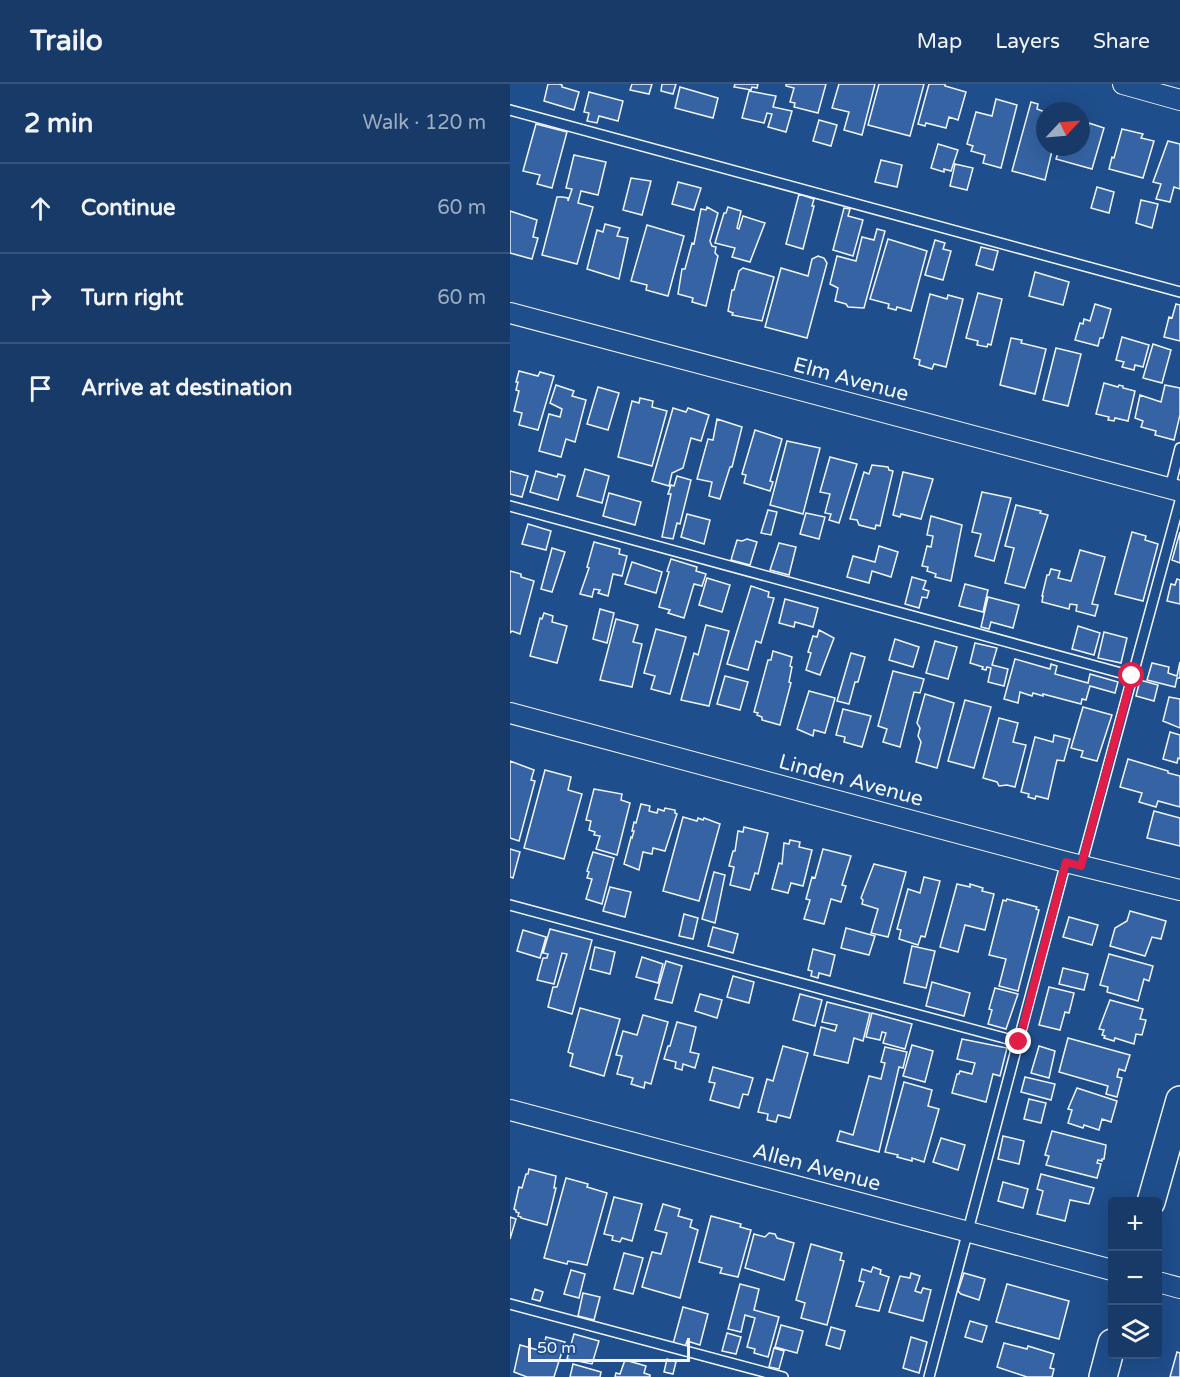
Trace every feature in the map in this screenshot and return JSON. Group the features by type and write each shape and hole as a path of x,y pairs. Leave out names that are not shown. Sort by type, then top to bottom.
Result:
{"street":[{"path":"1123,84 1180,100"},
{"name":"Elm Avenue","path":"510,313 1177,493"},
{"name":"Linden Avenue","path":"510,713 1074,864 1180,890"},
{"path":"1152,1197 1180,1100"},
{"name":"Allen Avenue","path":"510,1110 1108,1269"},
{"path":"1162,1283 1180,1288"},
{"path":"1103,1377 1108,1359"}],"lane":[{"path":"510,110 1180,292"},
{"path":"929,1377 1019,1042 1132,676 1177,493 1180,448"},
{"path":"510,506 1132,676"},
{"path":"510,905 1019,1042"},
{"path":"510,1304 783,1377"}],"building":[{"path":"548,84 559,84 579,92 574,110 544,101"},
{"path":"632,84 652,84 649,94 630,90"},
{"path":"662,84 676,84 673,94 661,91"},
{"path":"735,84 758,84 757,88 752,87 751,90 734,87"},
{"path":"786,84 826,84 818,113 794,107 795,103 790,102 794,88"},
{"path":"839,84 875,84 862,135 844,130 849,112 832,108"},
{"path":"879,84 924,84 910,136 868,125"},
{"path":"929,84 945,84 945,86 966,92 958,120 949,117 946,128 926,123 925,126 918,124"},
{"path":"680,87 718,98 713,118 675,108"},
{"path":"749,91 776,96 773,107 792,111 786,132 768,127 772,114 767,113 764,123 742,118"},
{"path":"589,92 623,101 618,121 599,116 597,123 587,121 589,113 584,112"},
{"path":"996,99 1017,105 1001,168 983,163 985,155 971,151 973,146 967,144 976,112 992,116"},
{"path":"1031,102 1036,103 1036,156 1051,156 1045,180 1012,171"},
{"path":"819,120 837,125 831,146 813,141"},
{"path":"1090,123 1104,128 1092,169 1056,159 1057,156 1090,156"},
{"path":"536,124 567,132 552,188 537,184 540,175 523,171"},
{"path":"1122,129 1143,134 1141,138 1154,141 1143,178 1109,169"},
{"path":"1168,141 1180,144 1180,189 1174,187 1170,202 1156,199 1161,184 1153,182"},
{"path":"938,144 958,150 951,171 944,169 944,172 931,168"},
{"path":"574,155 606,162 598,195 581,191 578,203 593,207 577,264 542,255 557,197 568,198 568,201 572,189 566,188"},
{"path":"881,160 902,165 897,187 875,182"},
{"path":"955,164 973,168 967,190 950,186"},
{"path":"631,178 651,181 642,215 623,210"},
{"path":"678,182 701,188 694,210 672,204"},
{"path":"1097,187 1114,192 1109,213 1091,208"},
{"path":"799,194 814,199 803,249 786,244"},
{"path":"1141,200 1158,204 1152,228 1136,223"},
{"path":"707,207 718,213 710,241 712,246 716,247 715,253 718,256 706,306 692,302 693,298 678,294 682,269 685,269 692,243 694,244 701,209 706,210"},
{"path":"728,207 741,211 737,228 739,229 743,216 765,223 750,262 732,257 735,248 715,243"},
{"path":"844,208 850,209 848,216 863,220 853,256 833,250"},
{"path":"510,211 537,220 533,237 538,238 532,259 510,253"},
{"path":"605,224 620,228 617,236 628,238 619,279 587,269 597,230 603,232"},
{"path":"647,225 684,236 668,296 646,290 647,285 631,281"},
{"path":"877,229 885,231 864,308 848,307 846,304 835,301 838,288 830,284 837,256 856,261 862,237 874,240"},
{"path":"888,239 927,251 911,311 897,307 896,310 888,308 889,304 870,299"},
{"path":"935,240 945,243 943,249 951,251 943,280 925,275"},
{"path":"981,247 998,251 993,270 976,265"},
{"path":"818,256 824,258 827,263 807,338 765,327 781,268 808,276 812,259"},
{"path":"743,268 774,277 762,321 732,315 733,313 728,311 732,290 734,290 739,271"},
{"path":"1035,272 1069,282 1063,305 1029,296"},
{"path":"978,293 1002,299 991,345 988,344 987,347 977,345 978,341 966,338"},
{"path":"930,294 947,299 948,295 963,299 946,367 934,364 932,369 919,365 920,360 914,358"},
{"path":"1095,304 1111,309 1103,338 1100,338 1098,346 1075,340 1080,323 1083,324 1084,319 1090,321"},
{"path":"1176,304 1180,305 1180,341 1164,337 1169,317 1172,318"},
{"path":"1122,337 1149,345 1143,367 1135,365 1134,370 1122,367 1124,362 1116,360"},
{"path":"1011,338 1046,349 1035,394 1000,385"},
{"path":"1153,344 1171,350 1162,383 1143,378"},
{"path":"1056,348 1081,354 1068,406 1043,400"},
{"path":"519,371 538,376 540,372 554,376 538,430 519,425 522,413 514,411 519,391 516,390 518,382 516,382"},
{"path":"1104,383 1123,386 1123,388 1135,391 1128,421 1115,418 1114,421 1108,420 1109,417 1096,414"},
{"path":"556,385 574,391 572,396 586,400 575,442 566,439 561,457 539,451 549,414 560,417 562,409 550,403"},
{"path":"1165,385 1180,388 1180,415 1174,440 1155,435 1156,431 1141,427 1143,421 1135,418 1140,395 1161,402"},
{"path":"598,387 619,393 608,430 587,424"},
{"path":"640,398 653,401 652,407 667,411 652,466 618,457 632,401 639,403"},
{"path":"673,408 686,412 688,408 709,415 701,441 691,438 683,468 672,473 669,486 652,481"},
{"path":"717,419 742,427 732,467 730,467 720,499 709,496 712,482 697,479 708,439 713,440"},
{"path":"755,430 782,439 770,481 773,482 770,491 744,483 746,475 742,474"},
{"path":"787,441 820,448 803,514 770,505"},
{"path":"830,457 857,464 839,523 829,520 831,514 825,513 830,494 820,492"},
{"path":"872,465 888,467 893,471 880,526 876,525 875,529 859,525 857,520 850,519 864,472 869,474"},
{"path":"585,469 609,476 602,503 577,496"},
{"path":"510,471 528,476 522,497 510,494"},
{"path":"536,471 557,477 558,474 565,476 558,500 530,492"},
{"path":"903,472 933,479 921,519 901,514 900,517 893,515"},
{"path":"677,476 691,480 680,524 677,523 673,539 662,537 671,494 668,494"},
{"path":"982,492 1011,498 994,561 975,556 981,534 972,532"},
{"path":"609,493 641,502 635,525 603,516"},
{"path":"1016,505 1048,515 1025,588 1005,583 1014,548 1005,546"},
{"path":"768,510 777,512 771,535 761,533"},
{"path":"806,513 825,517 819,539 800,534"},
{"path":"687,514 710,520 704,544 681,537"},
{"path":"931,516 962,525 951,581 935,577 936,574 927,571 928,567 922,566 927,546 931,547 933,536 927,535"},
{"path":"528,524 551,531 546,550 522,544"},
{"path":"1132,532 1146,536 1145,540 1158,544 1143,601 1115,594"},
{"path":"1180,532 1180,563 1172,560"},
{"path":"747,539 757,542 750,565 731,560 737,540"},
{"path":"594,542 620,549 619,554 627,556 622,576 613,574 608,596 594,589 592,597 580,594 589,568 587,567"},
{"path":"779,543 796,547 789,575 770,570"},
{"path":"879,546 898,552 891,577 872,571 869,583 847,577 853,556 875,562"},
{"path":"552,548 565,552 552,592 541,589"},
{"path":"1080,550 1105,557 1092,604 1098,605 1095,616 1076,611 1077,605 1070,604 1069,609 1042,602 1047,575 1051,569 1060,571 1058,578 1071,581"},
{"path":"671,559 697,567 696,571 706,574 702,586 694,584 684,618 668,613 670,610 659,607"},
{"path":"632,562 662,572 656,593 625,584"},
{"path":"510,571 534,581 520,634 512,631 510,633"},
{"path":"912,577 926,581 923,589 929,591 927,598 922,597 919,608 905,604"},
{"path":"707,578 730,585 722,612 699,605"},
{"path":"1177,579 1180,580 1180,604 1167,601 1171,584 1175,585"},
{"path":"965,584 988,590 983,612 959,606"},
{"path":"751,586 769,592 768,597 774,598 761,643 756,641 748,670 727,664"},
{"path":"988,597 1019,605 1013,628 991,622 989,629 981,627"},
{"path":"785,599 818,608 813,627 795,622 794,627 779,623"},
{"path":"600,609 614,613 607,643 593,639"},
{"path":"544,613 553,616 552,622 567,626 557,663 530,656 540,618 542,619"},
{"path":"616,619 638,625 633,642 642,644 632,687 600,680"},
{"path":"706,625 729,631 709,706 681,700 694,653 698,655"},
{"path":"1078,626 1100,633 1094,655 1072,649"},
{"path":"656,629 686,637 670,694 651,689 655,676 644,673"},
{"path":"819,630 834,638 820,675 806,670 813,636 817,637"},
{"path":"1104,632 1127,638 1121,663 1098,658"},
{"path":"895,639 919,647 913,667 889,660"},
{"path":"935,641 957,647 948,679 926,673"},
{"path":"975,643 997,648 992,665 1008,669 1004,686 988,682 991,668 987,667 986,670 970,663"},
{"path":"773,651 792,657 789,682 791,683 780,725 762,720 762,717 757,715 758,713 754,712 768,660 771,660"},
{"path":"851,653 865,657 849,704 837,701"},
{"path":"1015,659 1050,669 1051,664 1057,666 1055,674 1088,683 1090,674 1118,682 1115,693 1090,686 1086,700 1082,699 1081,704 1043,694 1043,696 1033,693 1032,696 1020,692 1018,703 1004,699"},
{"path":"1180,662 1180,678 1177,678 1175,687 1147,680 1152,663 1169,667 1168,673 1177,676"},
{"path":"893,671 924,679 920,693 914,692 900,747 883,742 887,729 878,726"},
{"path":"725,676 748,682 740,710 717,704"},
{"path":"1140,680 1158,685 1154,701 1136,696"},
{"path":"809,691 835,698 825,733 814,730 813,736 797,729"},
{"path":"925,694 954,703 937,768 916,762 921,742 918,736 920,728 917,723"},
{"path":"1169,697 1180,699 1180,728 1163,721"},
{"path":"965,700 991,707 974,768 948,761"},
{"path":"1083,707 1112,715 1097,761 1081,757 1083,751 1071,748"},
{"path":"843,709 871,716 862,747 844,742 845,737 836,735"},
{"path":"999,718 1018,723 1013,742 1026,745 1015,787 999,786 997,782 983,778"},
{"path":"1170,732 1180,735 1180,759 1178,758 1177,763 1163,759"},
{"path":"1054,735 1070,739 1064,761 1057,760 1048,799 1028,797 1029,794 1021,792 1035,737 1053,742"},
{"path":"1128,759 1180,776 1180,807 1158,801 1156,807 1139,802 1142,793 1120,787"},
{"path":"510,761 534,770 531,780 535,781 519,841 510,838"},
{"path":"545,770 571,777 568,790 582,794 564,859 524,848"},
{"path":"594,789 622,794 621,800 630,803 617,855 596,849 600,836 594,835 595,832 589,830 591,821 586,820"},
{"path":"641,804 650,806 649,811 657,813 658,809 664,811 665,808 675,810 677,814 665,851 653,848 652,854 643,852 639,870 624,864 634,831 632,831 634,822 636,823"},
{"path":"1154,811 1180,818 1180,846 1147,838"},
{"path":"683,817 697,821 698,818 703,820 704,818 720,824 699,901 663,891"},
{"path":"744,827 768,833 758,874 755,873 750,890 730,885 734,867 729,866 733,851 735,851 738,831 743,832"},
{"path":"790,840 800,842 799,847 812,850 803,886 791,883 788,893 772,889 779,863 782,864 784,843 789,844"},
{"path":"510,849 520,852 513,878 510,877"},
{"path":"823,849 851,856 842,885 846,886 841,902 831,899 824,924 804,919 810,900 806,899"},
{"path":"593,852 614,858 602,904 586,899 592,879 587,878 589,872 587,871"},
{"path":"874,864 906,872 888,937 871,933 878,909 862,904 861,898"},
{"path":"714,872 725,875 715,923 702,919"},
{"path":"924,877 940,881 925,937 921,936 918,945 899,939 901,930 897,929 908,889 920,893"},
{"path":"957,884 970,887 970,884 983,888 982,891 994,894 985,930 965,925 958,952 940,947"},
{"path":"610,887 631,892 625,917 603,911"},
{"path":"1003,900 1037,907 1036,909 1039,910 1018,991 999,986 1006,959 989,955"},
{"path":"1130,911 1166,921 1161,939 1152,937 1145,956 1110,946 1115,928 1127,921"},
{"path":"684,914 698,918 693,939 679,936"},
{"path":"1069,917 1098,925 1092,945 1063,937"},
{"path":"713,927 738,934 733,953 708,946"},
{"path":"846,928 875,936 869,955 841,948"},
{"path":"550,929 592,940 572,1014 548,1007 553,987 557,987 567,954 562,953 554,984 537,980 543,958 547,958 548,954 543,953"},
{"path":"523,930 546,937 540,958 517,951"},
{"path":"912,946 935,951 926,988 904,983"},
{"path":"595,947 615,952 610,974 590,969"},
{"path":"813,949 835,955 830,976 819,973 818,978 811,976 812,971 808,970"},
{"path":"1109,954 1153,966 1149,981 1144,979 1138,1001 1107,992 1108,987 1100,985"},
{"path":"642,957 663,964 658,983 636,977"},
{"path":"666,961 682,966 672,1003 655,999"},
{"path":"1063,968 1088,974 1084,990 1059,984"},
{"path":"733,976 754,982 749,1003 727,997"},
{"path":"932,982 970,993 964,1016 926,1006"},
{"path":"1049,987 1074,993 1069,1013 1065,1012 1060,1030 1039,1025"},
{"path":"995,988 1018,994 1006,1029 988,1024 992,1010 989,1009"},
{"path":"700,994 722,1000 717,1018 695,1011"},
{"path":"800,994 822,1000 815,1026 793,1020"},
{"path":"1110,1000 1143,1009 1140,1019 1146,1020 1142,1035 1136,1034 1134,1044 1115,1038 1114,1041 1102,1035 1104,1030 1099,1029"},
{"path":"827,1002 870,1013 863,1041 854,1038 848,1063 814,1055 821,1027 835,1031 837,1025 822,1022"},
{"path":"580,1008 620,1019 604,1076 570,1066 573,1054 568,1052"},
{"path":"872,1013 912,1024 905,1049 883,1043 886,1033 882,1032 880,1040 866,1037"},
{"path":"643,1015 668,1022 651,1084 645,1082 644,1088 631,1084 633,1078 617,1074 622,1056 616,1055 623,1031 637,1035"},
{"path":"677,1022 696,1027 690,1052 699,1054 695,1068 683,1064 682,1070 675,1068 676,1062 664,1059"},
{"path":"1068,1038 1130,1055 1125,1071 1119,1069 1117,1077 1122,1078 1117,1097 1106,1094 1108,1086 1059,1072"},
{"path":"962,1039 1007,1048 1000,1076 993,1074 986,1102 952,1093 957,1074 960,1071 972,1074 975,1063 957,1059"},
{"path":"912,1045 933,1051 925,1082 903,1076"},
{"path":"783,1046 808,1053 790,1118 778,1115 776,1122 767,1120 768,1114 758,1112 767,1079 773,1081"},
{"path":"1039,1046 1055,1051 1049,1078 1031,1073"},
{"path":"885,1047 907,1052 903,1068 899,1067 879,1152 837,1141 840,1131 853,1135 869,1076 881,1079 885,1063 881,1062"},
{"path":"713,1067 753,1078 748,1095 743,1094 739,1108 710,1100 715,1083 709,1082"},
{"path":"1025,1077 1055,1084 1051,1100 1021,1092"},
{"path":"904,1082 932,1090 928,1106 939,1109 924,1162 912,1158 912,1161 885,1152"},
{"path":"1077,1088 1117,1101 1111,1122 1102,1119 1099,1130 1068,1123 1072,1110 1068,1109"},
{"path":"1029,1099 1046,1103 1041,1123 1024,1119"},
{"path":"1052,1131 1106,1145 1104,1159 1098,1160 1097,1163 1101,1164 1097,1178 1046,1165 1049,1156 1045,1155"},
{"path":"1003,1136 1024,1141 1019,1164 998,1159"},
{"path":"941,1138 965,1145 958,1170 933,1162"},
{"path":"529,1169 556,1176 554,1188 556,1188 547,1225 521,1218 514,1209 519,1187 522,1188"},
{"path":"1041,1174 1094,1188 1089,1204 1070,1200 1065,1221 1037,1214 1043,1191 1037,1189"},
{"path":"566,1178 588,1184 587,1187 607,1193 587,1265 568,1261 567,1264 544,1258"},
{"path":"1003,1182 1028,1189 1023,1208 998,1201"},
{"path":"614,1197 642,1204 632,1241 622,1238 620,1242 612,1240 613,1236 604,1234"},
{"path":"663,1204 680,1209 678,1216 692,1220 690,1227 698,1230 680,1298 642,1287 652,1252 661,1254 667,1233 655,1230"},
{"path":"711,1216 741,1224 740,1227 751,1230 738,1277 720,1273 722,1268 699,1262"},
{"path":"510,1217 516,1219 510,1239"},
{"path":"769,1233 794,1243 784,1280 745,1268 754,1234 765,1237"},
{"path":"811,1244 842,1253 840,1260 844,1261 827,1325 801,1318 805,1303 796,1300"},
{"path":"624,1253 643,1258 633,1294 614,1289"},
{"path":"873,1267 881,1270 880,1274 889,1277 879,1311 856,1306 864,1282 859,1281 862,1269 871,1272"},
{"path":"571,1270 585,1274 579,1298 564,1294"},
{"path":"911,1273 920,1276 915,1291 921,1293 923,1288 931,1290 923,1321 889,1312 900,1276 910,1278"},
{"path":"964,1273 985,1279 979,1300 958,1291"},
{"path":"740,1284 759,1289 754,1310 779,1317 768,1357 754,1353 755,1349 747,1347 755,1318 745,1315 741,1332 728,1329"},
{"path":"1007,1284 1069,1301 1059,1339 996,1322"},
{"path":"535,1289 543,1292 540,1301 532,1299"},
{"path":"583,1293 600,1297 594,1320 578,1316"},
{"path":"683,1307 708,1314 700,1345 687,1341 685,1347 673,1344"},
{"path":"970,1321 987,1326 982,1342 965,1337"},
{"path":"781,1325 803,1331 797,1353 775,1347"},
{"path":"831,1327 845,1331 840,1349 826,1345"},
{"path":"727,1333 741,1337 736,1354 722,1351"},
{"path":"574,1334 599,1341 592,1364 567,1359"},
{"path":"546,1337 565,1342 554,1377 527,1377 514,1372 520,1345 538,1350 539,1345 544,1346"},
{"path":"911,1337 927,1342 919,1373 903,1368"},
{"path":"1004,1343 1027,1349 1028,1346 1054,1354 1050,1368 1054,1369 1052,1377 1027,1377 997,1367"},
{"path":"774,1348 784,1351 779,1369 769,1367"},
{"path":"1177,1352 1180,1353 1180,1377 1170,1377"},
{"path":"667,1359 676,1362 673,1374 664,1372"},
{"path":"625,1360 646,1366 644,1373 650,1377 615,1377 616,1373 620,1374"},
{"path":"573,1364 601,1372 600,1377 570,1377"}],"route":[{"path":"1019,1042 1066,862 1081,866 1132,676"}]}
